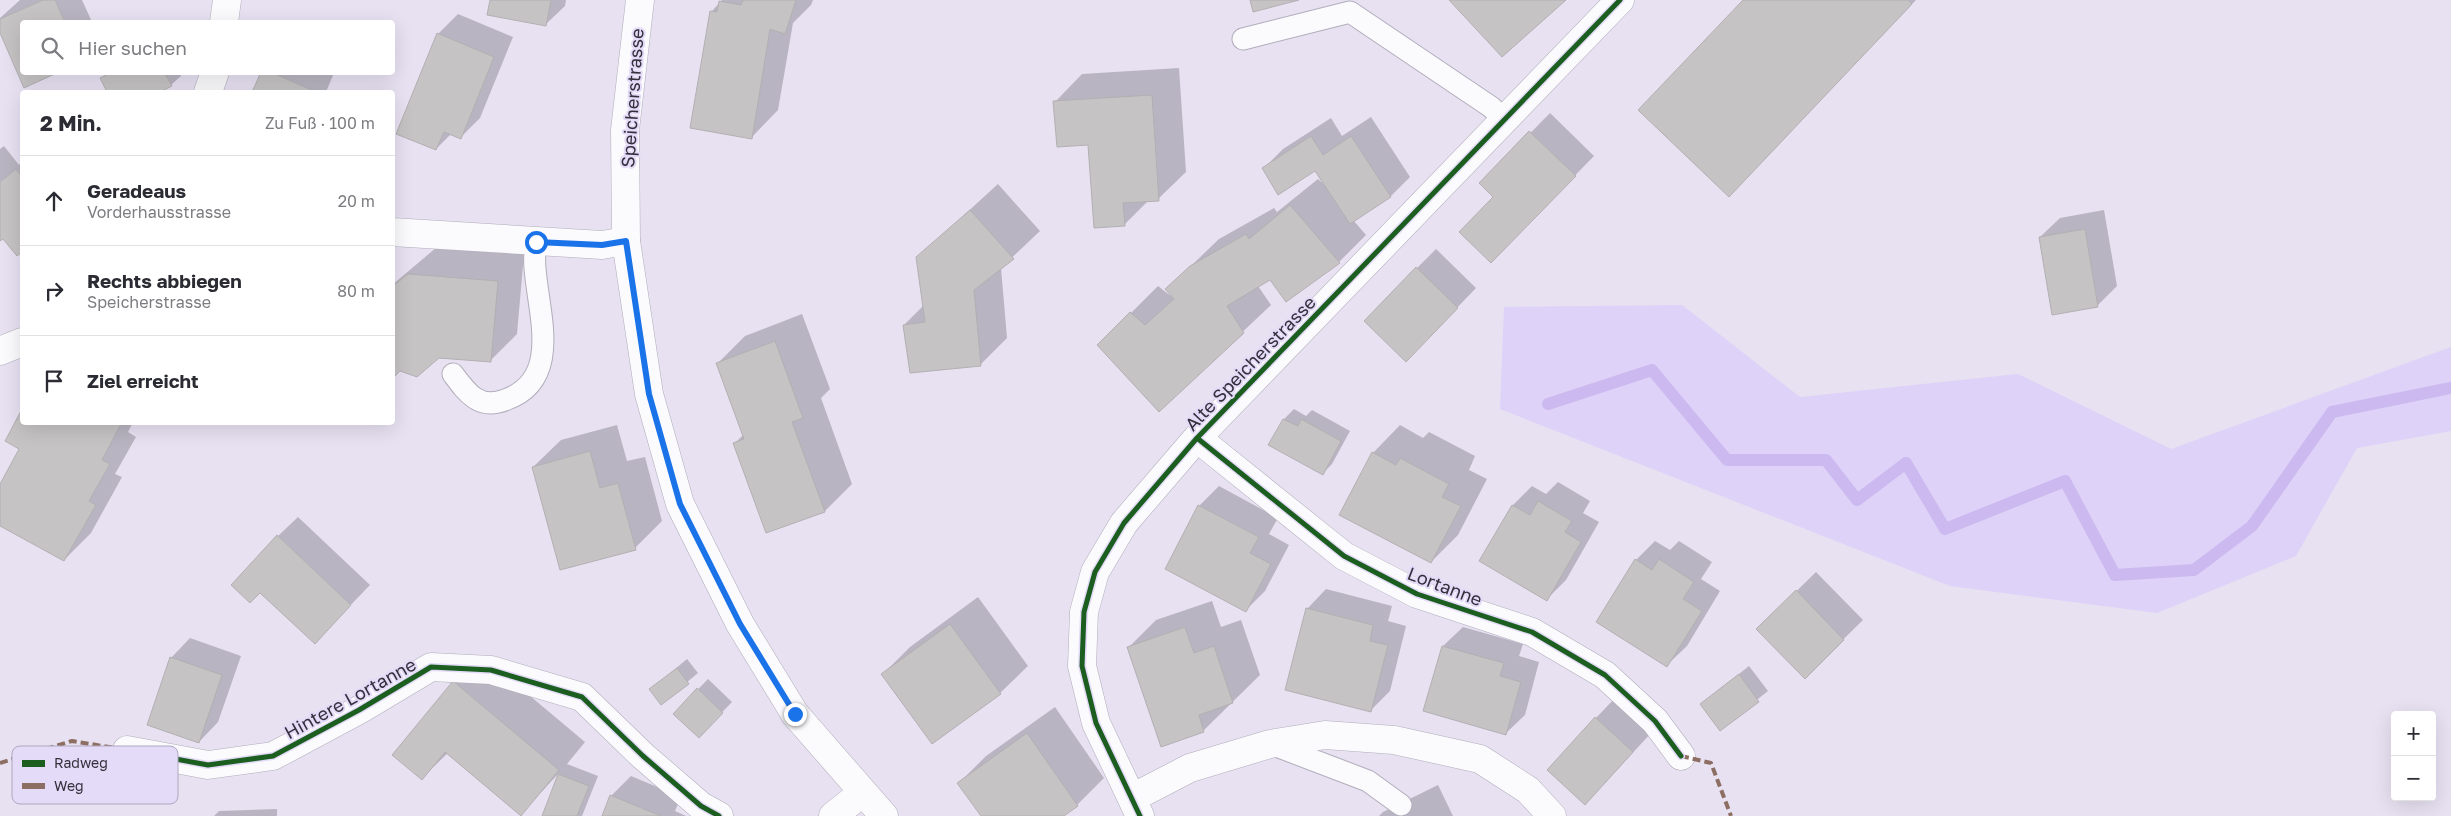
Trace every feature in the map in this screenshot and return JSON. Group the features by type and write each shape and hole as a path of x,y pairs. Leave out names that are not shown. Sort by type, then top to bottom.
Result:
{"street":[{"path":"224,20 226,0"},
{"name":"Speicherstrasse","path":"640,0 626,130 626,241 649,394 680,504 740,624 795,714 884,816"},
{"name":"Alte Speicherstrasse","path":"1136,807 1096,723 1082,666 1084,612 1096,572 1124,522 1197,438 1620,0"},
{"path":"209,90 214,75"},
{"path":"395,232 436,233 536,242 602,245 626,241"},
{"path":"0,351 20,343"},
{"name":"Lortanne","path":"1197,438 1344,556 1417,594 1532,632 1605,675 1655,721 1681,756"},
{"name":"Hintere Lortanne","path":"178,759 208,765 273,756 359,710 432,667 491,670 582,697 650,762 701,806 719,816"},
{"path":"1136,807 1190,768 1270,744 1325,735 1394,740 1480,760 1528,790 1552,816"},
{"path":"832,816 862,793"}],"lane":[{"path":"1243,38 1350,12 1492,107 1505,120"},
{"path":"453,374 472,398 494,404 516,396 532,382 543,357 542,318 535,268 536,242"},
{"path":"1270,744 1368,781 1401,806"}],"shaded area":[{"path":"1682,305 1800,397 2018,374 2171,449 2451,347 2451,431 2357,448 2296,556 2157,613 1950,586 1500,409 1504,307"}],"building":[{"path":"43,0 55,0 64,20 20,20 20,75 52,75 24,88 0,33 0,19"},
{"path":"490,0 551,0 546,26 487,15"},
{"path":"743,0 796,0 785,34 770,29 752,139 690,128 710,11 717,12 719,1 741,5"},
{"path":"1250,0 1299,0 1253,12"},
{"path":"1449,0 1566,0 1502,57"},
{"path":"1743,0 1908,0 1912,4 1729,197 1638,110"},
{"path":"437,33 494,57 461,139 444,132 436,150 396,134"},
{"path":"106,75 166,75 172,86 164,90 106,90 100,78"},
{"path":"260,75 278,75 312,90 253,90"},
{"path":"1152,95 1159,201 1123,203 1125,226 1094,228 1088,145 1057,147 1053,101"},
{"path":"1529,131 1576,176 1491,263 1459,232 1493,197 1479,183"},
{"path":"1311,136 1323,155 1351,136 1391,197 1350,224 1315,171 1278,195 1262,168"},
{"path":"16,169 20,174 20,254 17,256 3,239 0,241 0,182"},
{"path":"1290,205 1340,263 1286,302 1270,280 1227,306 1244,333 1159,412 1097,345 1130,312 1145,325 1174,299 1165,289 1190,266 1246,234 1249,239"},
{"path":"970,210 1014,259 974,290 981,366 910,373 903,325 925,322 916,257"},
{"path":"2085,229 2098,307 2052,315 2039,237"},
{"path":"1416,267 1458,308 1406,362 1364,321"},
{"path":"408,274 498,281 491,362 439,358 417,377 400,371 395,376 395,285"},
{"path":"775,341 803,418 792,422 825,512 766,533 733,443 744,439 716,363"},
{"path":"20,413 20,425 120,425 102,460 110,464 89,501 96,505 64,561 0,526 0,484 19,449 5,441"},
{"path":"1283,419 1298,426 1301,419 1341,441 1323,475 1268,445"},
{"path":"590,451 600,488 618,483 636,550 560,570 532,467"},
{"path":"1372,452 1396,465 1400,458 1449,484 1442,497 1461,506 1431,563 1339,515"},
{"path":"1538,501 1572,521 1565,532 1581,542 1547,601 1479,561 1512,505 1530,515"},
{"path":"1198,505 1259,537 1250,553 1271,564 1246,612 1165,569"},
{"path":"277,535 351,605 315,644 260,593 250,603 231,585"},
{"path":"1635,559 1652,570 1659,559 1694,582 1683,599 1702,611 1667,667 1596,622"},
{"path":"1796,590 1844,640 1805,679 1756,629"},
{"path":"1306,608 1373,625 1370,641 1388,645 1371,712 1285,690"},
{"path":"950,624 1001,694 932,744 881,674"},
{"path":"1185,627 1194,653 1214,646 1233,703 1199,715 1204,732 1161,747 1127,647"},
{"path":"1442,646 1504,663 1500,676 1521,682 1506,735 1423,711"},
{"path":"170,657 222,675 199,743 147,725"},
{"path":"677,668 689,684 661,705 649,689"},
{"path":"1739,674 1759,702 1720,731 1700,704"},
{"path":"453,681 559,770 521,816 445,752 422,780 392,755"},
{"path":"697,688 723,713 699,738 673,714"},
{"path":"1595,717 1633,752 1585,805 1547,770"},
{"path":"1027,733 1078,806 1064,816 981,816 957,783"},
{"path":"558,774 589,786 577,816 542,816"},
{"path":"610,795 661,816 602,816"}],"waterway":[{"path":"1548,404 1652,370 1727,460 1826,460 1857,500 1906,463 1945,529 2065,481 2115,575 2194,570 2252,526 2332,412 2451,388"}],"marked path":[{"path":"56,746 72,741 103,746"},
{"path":"1681,756 1711,763 1731,816"},
{"path":"0,763 12,759"}],"cycle path":[{"path":"1140,816 1096,723 1082,666 1084,612 1095,572 1124,523 1197,438 1620,0"},
{"path":"1197,438 1344,556 1417,594 1532,632 1605,675 1655,721 1681,756"},
{"path":"178,759 208,765 273,756 359,710 431,667 491,670 582,697 643,756 701,806 719,816"}],"route":[{"path":"536,242 602,245 626,241 649,394 680,504 740,624 795,714"}]}
